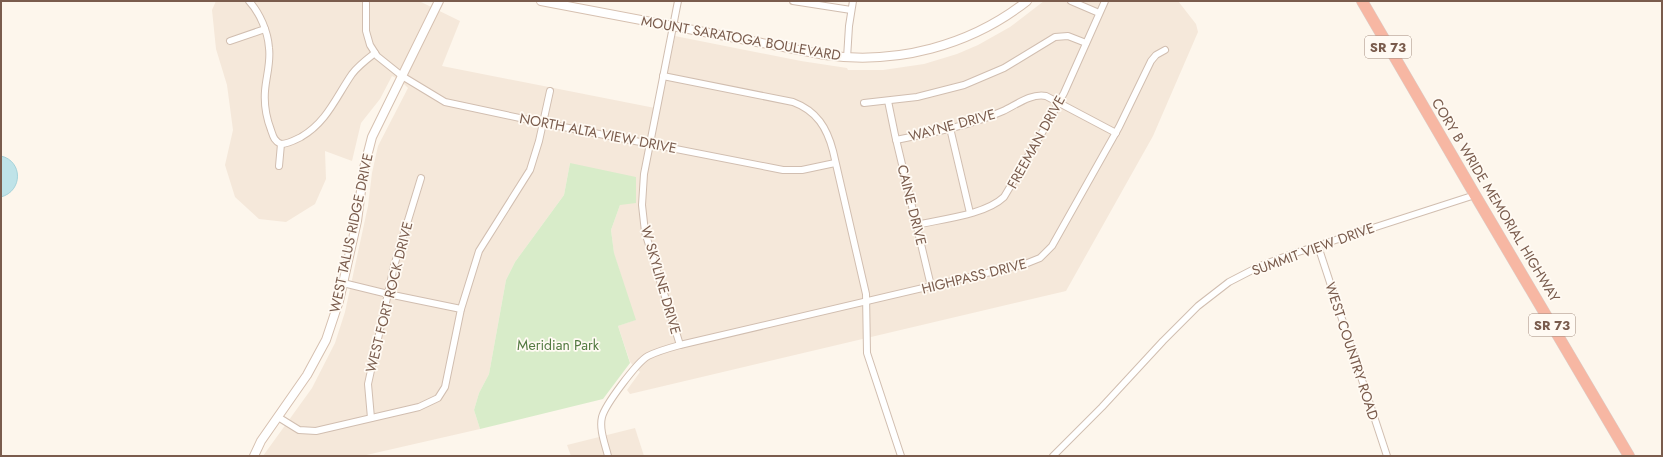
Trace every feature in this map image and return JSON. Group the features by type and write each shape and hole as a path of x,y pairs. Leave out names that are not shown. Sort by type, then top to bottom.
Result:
{"highway":[{"name":"CORY B WRIDE MEMORIAL HIGHWAY","path":"1362,1 1630,456"}],"street":[{"path":"249,1 258,13 265,29 270,49 265,97 266,112 273,137 276,142 281,144 286,144 299,138 317,126 329,112 356,70 375,53 368,41 366,31 366,3"},
{"name":"MOUNT SARATOGA BOULEVARD","path":"540,1 824,55 847,58 870,58 898,55 938,47 987,28 1027,1"},
{"name":"W SKYLINE DRIVE","path":"678,1 650,143 642,205 645,232 680,345"},
{"path":"793,1 851,10"},
{"path":"847,58 853,1"},
{"path":"1071,1 1099,13"},
{"name":"FREEMAN DRIVE","path":"916,224 970,213 991,206 1007,193 1058,103 1105,1"},
{"name":"WEST TALUS RIDGE DRIVE","path":"254,456 261,441 307,375 320,352 336,314 354,236 364,168 369,148 376,127 438,2"},
{"path":"230,41 265,29"},
{"path":"864,103 888,101 929,94 974,81 1014,62 1055,37 1068,36 1086,43"},
{"name":"HIGHPASS DRIVE","path":"608,456 602,434 602,417 608,404 636,366 647,356 680,345 1030,263 1044,255 1052,246 1116,133 1151,61 1156,55 1165,50"},
{"name":"NORTH ALTA VIEW DRIVE","path":"375,53 384,63 402,76 445,102 543,123 783,170 802,170 835,163"},
{"path":"663,76 751,93 801,105 815,115 825,127 830,138 866,302 867,353 901,456"},
{"path":"278,417 299,430 316,432 419,407 438,398 445,387 461,309 478,251 530,170 550,91"},
{"name":"WAYNE DRIVE","path":"896,140 950,128 993,115 1035,96 1046,96 1116,133"},
{"name":"CAINE DRIVE","path":"888,101 931,286"},
{"path":"950,128 970,213"},
{"path":"279,166 281,144"},
{"name":"WEST FORT ROCK DRIVE","path":"371,418 368,384 394,266 421,178"},
{"name":"SUMMIT VIEW DRIVE","path":"1053,456 1198,306 1229,282 1254,270 1318,246 1475,195"},
{"name":"WEST COUNTRY ROAD","path":"1318,246 1387,456"},
{"path":"343,283 461,309"}],"shaded area":[{"path":"216,1 419,1 460,21 442,66 660,109 675,36 801,61 847,68 848,70 883,70 924,64 957,54 978,45 1010,27 1044,1 1178,1 1196,24 1198,32 1153,136 1066,291 630,394 627,390 640,372 630,362 618,326 635,320 614,254 611,230 620,205 570,163 564,195 515,262 506,280 489,374 479,393 474,410 480,429 362,456 263,456 312,388 335,343 345,312 368,206 372,173 378,146 408,88 400,80 392,76 380,99 361,123 352,161 325,151 326,179 315,204 286,222 259,219 235,197 225,165 233,130 227,85 216,49 212,10"},
{"path":"635,428 644,456 571,456 567,445"}],"green space":[{"name":"Meridian Park","path":"570,163 636,177 636,203 620,205 611,230 614,253 636,320 618,326 630,363 603,399 480,429 474,410 479,393 489,374 506,280 515,262 564,195"}],"water":[{"path":"1,156 8,159 13,164 18,176 13,189 8,194 1,197"}]}
